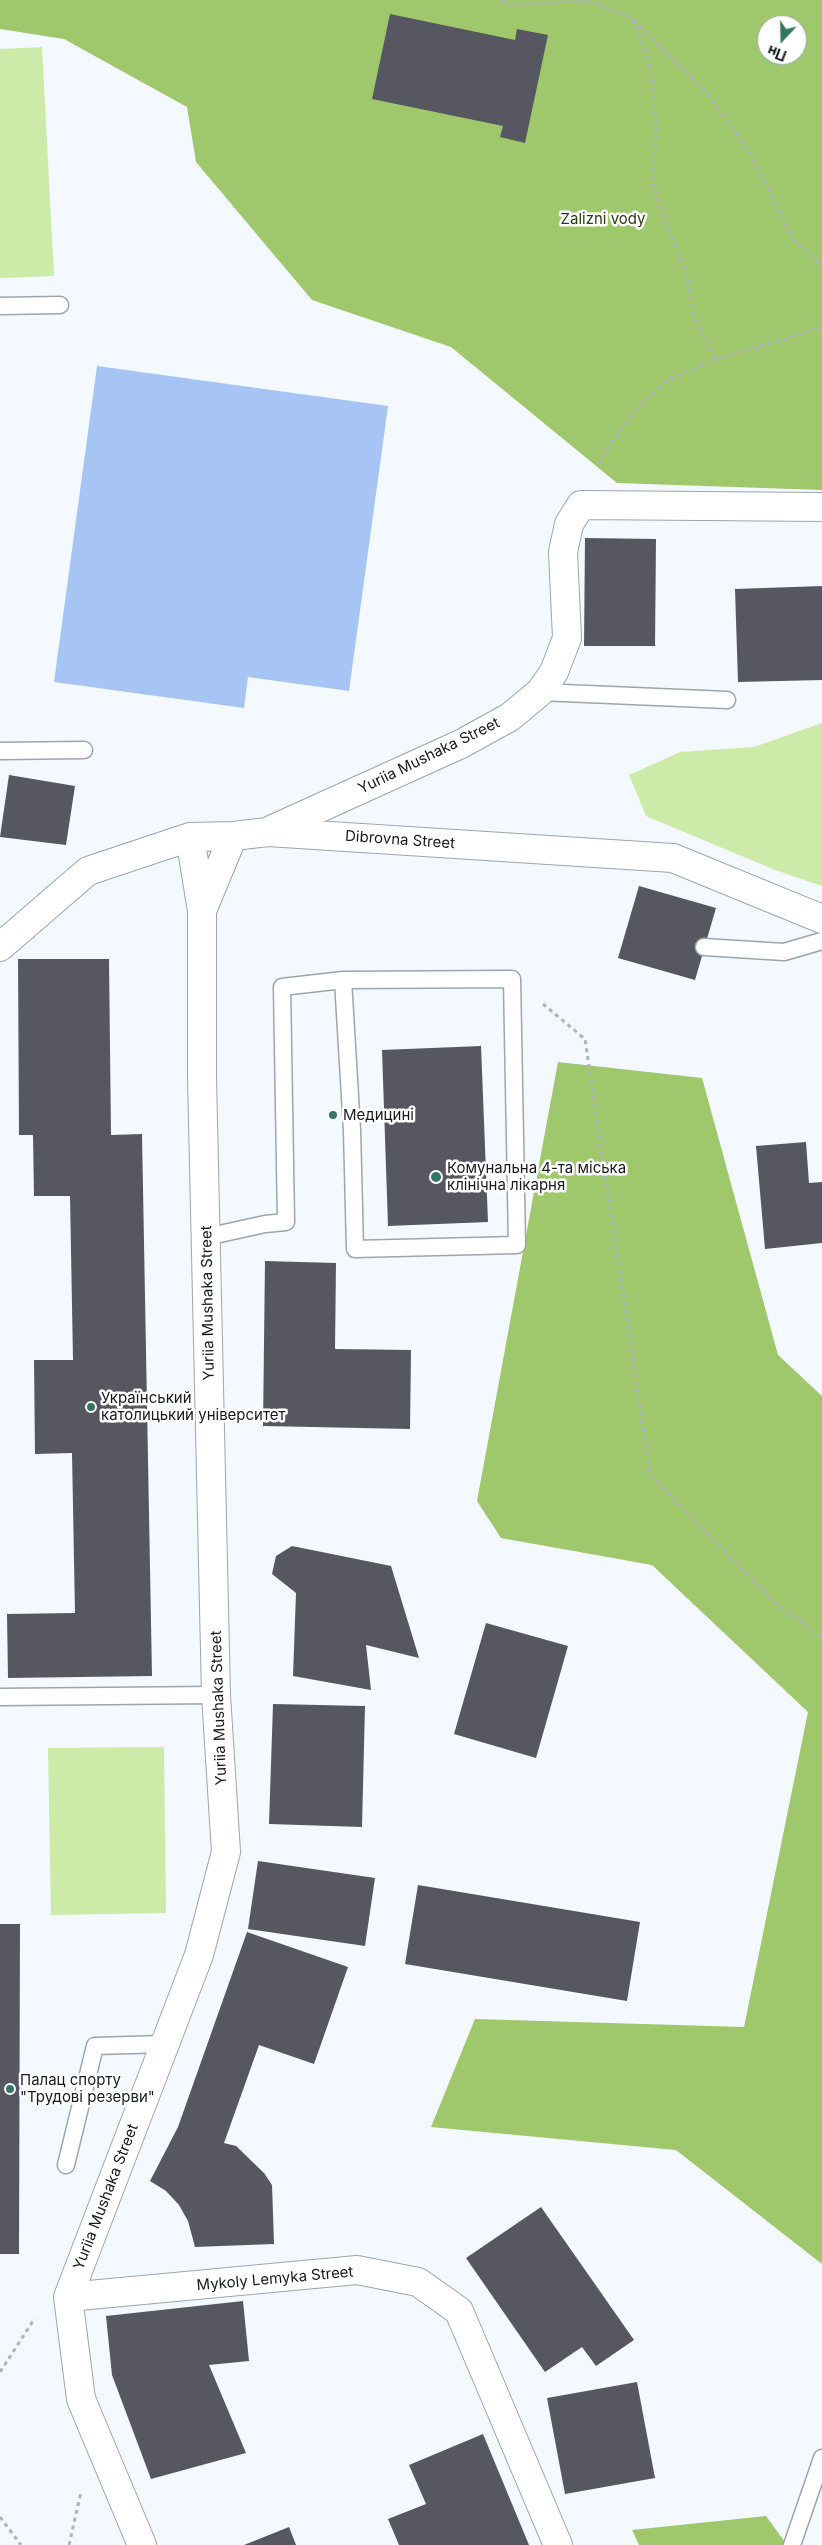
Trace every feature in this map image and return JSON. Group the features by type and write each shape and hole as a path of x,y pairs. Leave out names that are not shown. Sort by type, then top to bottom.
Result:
{"street":[{"name":"Yuriia Mushaka Street","path":"268,832 461,744 510,717 540,692 554,672 567,638 563,552 569,524 581,505 822,507"},
{"name":"Dibrovna Street","path":"0,947 88,871 190,837 233,836 268,832 674,858 822,919"},
{"name":"Yuriia Mushaka Street","path":"142,2545 81,2399 68,2298 199,1955 226,1852 216,1695 202,1077 202,911 233,836"},
{"path":"190,837 202,911"},
{"name":"Mykoly Lemyka Street","path":"68,2298 357,2270 418,2282 459,2311 558,2545"}],"lane":[{"path":"0,306 60,305"},
{"path":"540,692 727,700"},
{"path":"0,751 84,750"},
{"path":"704,947 784,952 822,941"},
{"path":"206,1237 265,1224 286,1222 282,988 343,980 512,979 517,1245 355,1249 352,1130 343,980"},
{"path":"0,1697 216,1695"},
{"path":"66,2165 95,2046 165,2044"},
{"path":"792,2545 822,2458"}],"path":[{"path":"502,0 510,5 588,0 632,18 708,94 752,156 793,239 822,266"},
{"path":"632,18 648,58 654,95 656,125 653,183 667,227 686,271 694,318 716,359"},
{"path":"598,464 609,445 637,409 667,380 716,359 822,328"},
{"path":"512,979 585,1040 650,1474 770,1598 822,1637"},
{"path":"0,2372 40,2310"},
{"path":"69,2545 82,2485"},
{"path":"0,2517 21,2545"}],"green space":[{"name":"Zalizni vody","path":"0,0 822,0 822,490 617,483 451,347 312,300 196,162 187,107 64,39 0,29"},
{"path":"42,47 54,276 0,278 0,49"},
{"path":"822,723 822,886 775,870 646,816 629,775 680,752 754,747"},
{"path":"558,1062 702,1078 778,1355 822,1396 822,2264 676,2150 431,2127 475,2019 744,2027 808,1712 652,1565 501,1538 477,1501"},
{"path":"164,1747 166,1913 51,1915 48,1748"},
{"path":"766,2516 787,2545 639,2545 632,2530"}],"water":[{"path":"97,366 388,406 349,691 248,677 244,708 54,682"}],"building":[{"path":"390,14 515,40 517,29 548,35 525,143 500,137 503,126 372,99"},
{"path":"585,538 656,539 655,646 584,646"},
{"path":"822,586 822,680 738,682 735,589"},
{"path":"9,775 75,786 66,845 0,837"},
{"path":"639,886 716,908 695,980 618,958"},
{"name":"Український католицький університет","path":"18,959 109,959 111,1135 142,1134 152,1676 8,1678 7,1614 75,1613 72,1453 35,1454 34,1360 73,1360 70,1196 34,1196 33,1135 19,1135"},
{"name":"Комунальна 4-та міська клінічна лікарня","path":"481,1046 488,1222 388,1226 382,1050"},
{"path":"806,1142 809,1183 822,1182 822,1243 765,1249 756,1146"},
{"path":"265,1261 336,1263 335,1349 411,1350 410,1429 263,1426"},
{"path":"292,1546 391,1566 419,1658 366,1645 371,1690 293,1676 296,1593 272,1574 276,1556"},
{"path":"486,1623 568,1646 536,1758 454,1734"},
{"path":"273,1704 365,1706 362,1827 269,1824"},
{"path":"258,1861 375,1878 365,1946 248,1929"},
{"path":"418,1885 640,1922 627,2001 405,1964"},
{"name":"Палац спорту \"Трудові резерви\"","path":"0,1924 20,1924 19,2254 0,2254"},
{"path":"247,1932 348,1967 314,2064 259,2045 224,2143 236,2146 264,2173 272,2185 274,2244 195,2247 188,2221 179,2205 166,2191 150,2181 178,2127"},
{"path":"541,2207 634,2340 596,2366 582,2347 545,2372 466,2258"},
{"path":"243,2301 249,2361 209,2365 246,2453 151,2479 112,2375 106,2316"},
{"path":"637,2382 655,2478 565,2494 547,2398"},
{"path":"483,2434 529,2545 399,2545 388,2519 426,2504 409,2465"},
{"path":"289,2527 296,2545 244,2545"}],"place":[{"name":"Медицині","path":"333,1115"},
{"name":"Комунальна 4-та міська клінічна лікарня","path":"436,1177"},
{"name":"Український католицький університет","path":"91,1407"},
{"name":"Палац спорту \"Трудові резерви\"","path":"10,2089"}]}
